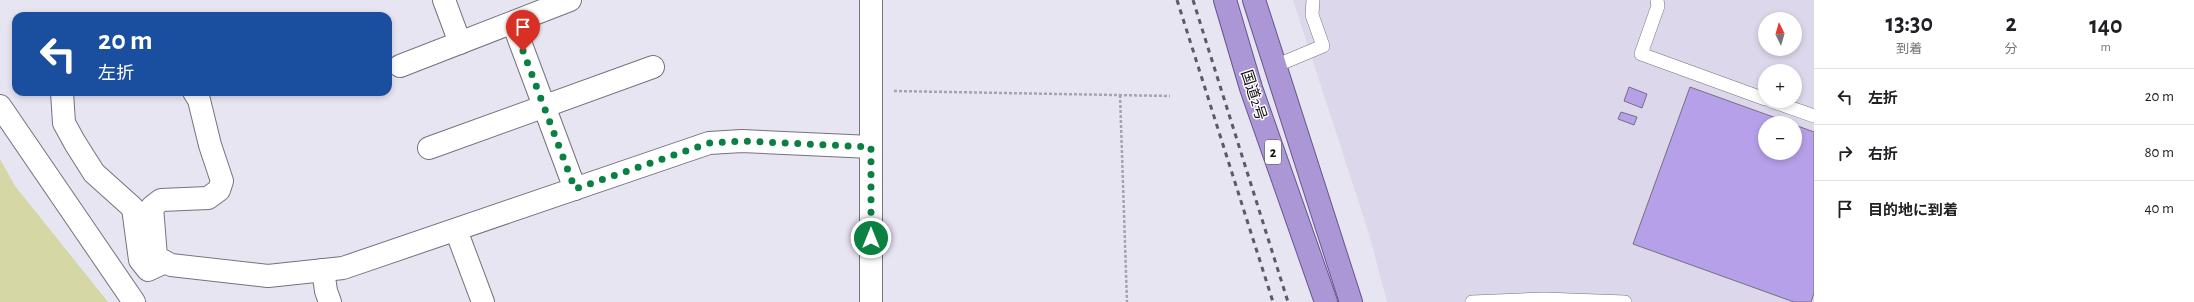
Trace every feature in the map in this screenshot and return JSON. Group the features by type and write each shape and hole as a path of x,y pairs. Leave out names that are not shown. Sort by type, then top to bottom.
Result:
{"highway":[{"name":"国道2号","path":"1225,0 1251,88 1326,302"},
{"name":"国道2号","path":"1254,0 1350,302"}],"street":[{"path":"444,0 460,43"},
{"path":"400,66 513,23 568,0"},
{"path":"871,0 871,302"},
{"path":"513,23 575,189"},
{"path":"429,148 653,67"},
{"path":"62,96 64,123 74,143 94,173 133,208 140,260 148,270 165,262"},
{"path":"196,96 199,100 210,145 222,181 219,190 208,198 162,200 152,207 156,257 171,265 268,276 343,268 709,143 742,141 871,147"},
{"path":"0,106 134,302"},
{"path":"456,230 483,302"},
{"path":"323,270 326,291 330,302"}],"lane":[{"path":"1275,66 1323,46 1312,15 1313,0"},
{"path":"1657,0 1658,6 1641,54 1758,96"},
{"path":"1791,108 1814,116"},
{"path":"1472,302 1544,299 1625,302"}],"path":[{"path":"871,90 1170,96"},
{"path":"1120,95 1127,302"}],"shaded area":[{"path":"1293,0 1814,0 1814,302 1387,302 1369,234"}],"green space":[{"path":"0,159 15,186 108,302 0,302"}],"building":[{"path":"1629,87 1647,94 1642,108 1624,101"},
{"path":"1690,87 1771,116 1758,116 1758,160 1802,160 1802,128 1814,132 1814,293 1811,302 1794,302 1633,244"},
{"path":"1621,112 1637,117 1634,125 1618,119"}],"railway":[{"path":"1177,0 1273,302"},
{"path":"1193,0 1288,302"}],"route":[{"path":"523,51 575,189 709,143 742,141 871,147 871,238"}]}
